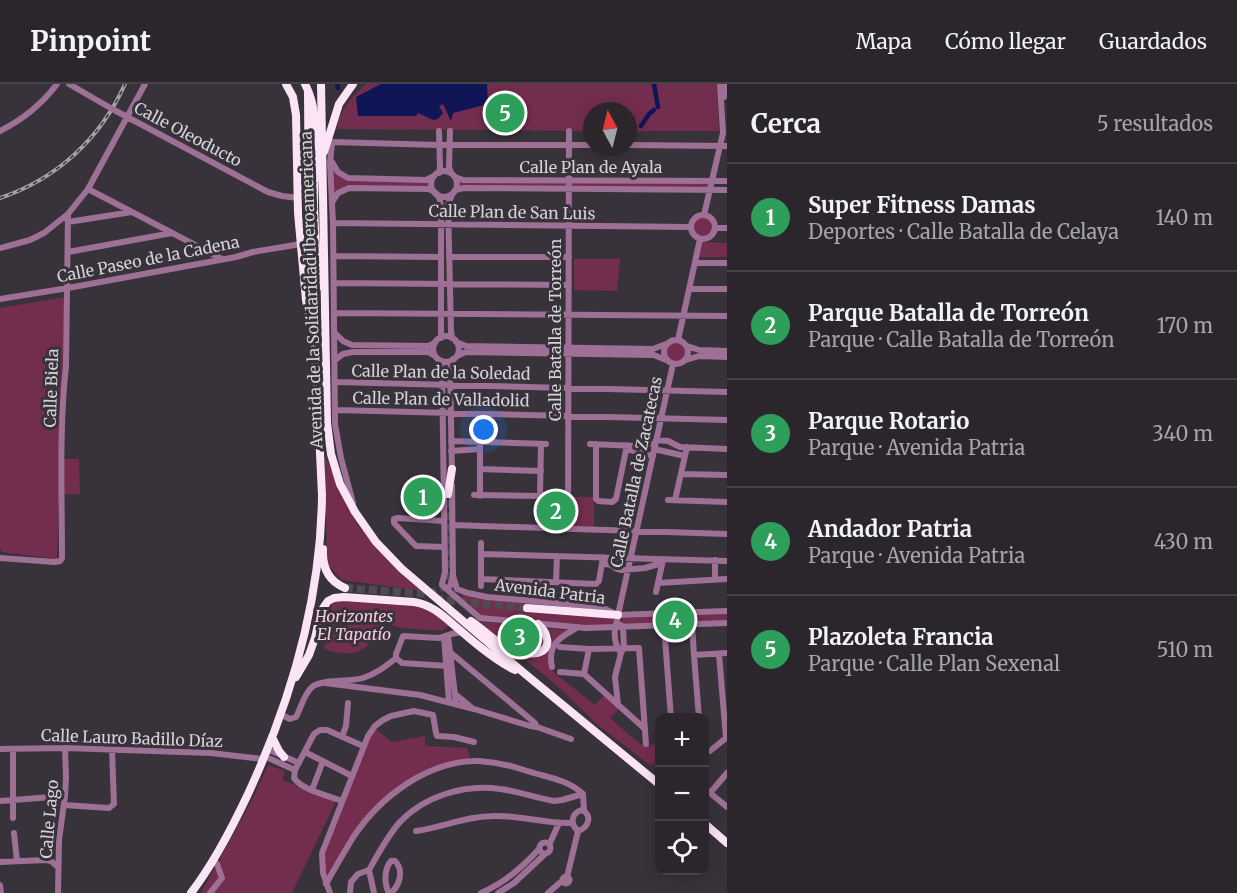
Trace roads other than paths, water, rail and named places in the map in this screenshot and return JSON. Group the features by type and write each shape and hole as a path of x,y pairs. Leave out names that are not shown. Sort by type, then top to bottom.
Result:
{"highway":[{"path":"286,84 295,107 297,124 300,244 306,300 314,339"},
{"path":"306,84 314,107 318,160"},
{"name":"Avenida de la Solidaridad Iberoamericana","path":"191,893 237,817 265,755 300,651 311,600 322,513 309,223 306,84"},
{"name":"Avenida de la Solidaridad Iberoamericana","path":"321,84 314,206 316,251 318,277 324,298 327,423 331,454 343,492 376,542 402,569 655,781"},
{"path":"318,160 342,97 353,84"},
{"path":"332,146 335,116"},
{"path":"297,174 308,124"},
{"path":"448,494 452,469"},
{"path":"300,651 320,603 326,597 344,590 332,580 324,566 322,513"},
{"path":"424,587 452,623"},
{"path":"291,681 309,655 322,609 334,598 344,597 419,603 437,611 501,662 524,673"},
{"path":"527,608 619,622"},
{"path":"450,609 467,618 496,641 512,650 524,653 540,652 546,646 548,637 538,624"},
{"path":"272,737 284,756"},
{"path":"709,827 727,843"}],"street":[{"path":"0,131 25,116 57,84"},
{"name":"Calle Oleoducto","path":"69,84 267,192 298,198"},
{"path":"0,248 37,237 68,218 88,189 145,84"},
{"path":"704,214 723,131 720,84"},
{"path":"721,103 725,84"},
{"path":"435,343 433,347 442,368 445,572 442,584 449,587 453,576 450,368 459,349 451,332 450,314 448,204 457,183 449,167 450,130"},
{"path":"439,131 440,167 432,185 441,205 441,338"},
{"name":"Calle Batalla de Torreón","path":"568,529 569,131"},
{"path":"332,146 583,145"},
{"path":"637,145 727,146"},
{"path":"332,146 334,166 338,172 348,178 426,180 443,171 453,175"},
{"path":"332,146 330,163 334,256 335,424 355,512"},
{"name":"Calle Plan de Ayala","path":"453,175 463,180 727,182"},
{"path":"332,202 338,194 349,188 428,189 445,196 454,192"},
{"name":"Calle Plan de Ayala","path":"454,192 464,188 727,190"},
{"path":"88,189 223,259"},
{"path":"68,218 132,212"},
{"path":"704,214 712,219 715,228 711,237 700,239 693,235 690,227 694,218 704,214"},
{"name":"Calle Biela","path":"0,558 55,562 62,558 62,448 68,288 68,218"},
{"name":"Calle Plan de San Luis","path":"333,223 690,227"},
{"path":"715,228 727,228"},
{"path":"68,252 172,233"},
{"path":"678,340 700,239"},
{"name":"Calle Paseo de la Cadena","path":"0,299 300,244"},
{"path":"334,256 441,257"},
{"path":"449,257 569,257"},
{"path":"695,263 727,263"},
{"path":"334,283 569,285"},
{"path":"689,289 727,289"},
{"path":"334,313 727,316"},
{"path":"335,333 343,341 352,345 428,346 441,338 449,337 466,346 654,355 673,364 680,364 699,356 727,357"},
{"path":"335,360 353,351 428,352 445,362 466,352 653,349 671,340 678,340 699,350 727,351"},
{"path":"666,344 664,352 666,360"},
{"path":"686,360 689,353 687,346"},
{"name":"Calle Batalla de Zacatecas","path":"618,706 615,677 621,650 619,622 630,558 673,364"},
{"name":"Calle Plan de la Soledad","path":"335,382 727,392"},
{"name":"Calle Plan de Valladolid","path":"335,410 727,420"},
{"path":"451,441 480,446"},
{"path":"627,447 615,501 597,500 593,444 655,447 668,441 680,447 727,448"},
{"path":"627,447 647,443 685,456"},
{"path":"451,451 480,446 544,444 540,496 477,496 480,446"},
{"path":"687,447 672,500 727,502"},
{"path":"480,469 541,471"},
{"path":"681,474 727,475"},
{"path":"443,521 398,518 393,521 416,546 444,547"},
{"path":"452,525 727,534"},
{"path":"481,543 481,583 598,583 603,560"},
{"path":"481,554 603,560 630,558 663,561 727,561"},
{"path":"556,582 557,556"},
{"path":"603,560 617,569 645,568 663,561"},
{"path":"715,579 716,560"},
{"path":"656,592 663,561"},
{"name":"Avenida Patria","path":"453,576 457,589 468,593 487,597 601,607 619,622 664,625 727,623"},
{"path":"658,583 727,579"},
{"name":"Avenida Patria","path":"442,584 480,618 538,624 578,627 727,611"},
{"path":"664,625 671,713"},
{"path":"693,625 699,713"},
{"path":"552,667 552,651 558,639 578,627"},
{"path":"349,684 373,675 396,658 404,636 446,636 462,632"},
{"path":"446,636 451,653 449,666 455,694 453,703"},
{"path":"446,636 453,703"},
{"path":"561,647 621,650 639,648 646,744"},
{"path":"584,674 589,649"},
{"path":"451,653 537,727"},
{"path":"694,655 727,653"},
{"path":"709,751 727,737 724,679 719,654"},
{"path":"396,658 402,663 449,666"},
{"path":"560,672 584,674 645,729"},
{"path":"372,690 373,675"},
{"path":"279,714 294,719 307,694 312,687 318,684 349,684 372,690 420,695 453,703 571,739"},
{"path":"455,694 474,709"},
{"path":"342,737 346,726 348,703"},
{"path":"506,720 516,707"},
{"path":"330,893 322,868 322,853 363,746 374,728 391,716 414,711 433,715 437,736 474,742"},
{"path":"342,801 312,790 296,781 295,770 314,734 320,729 363,746"},
{"name":"Calle Lauro Badillo Díaz","path":"0,749 65,748 265,755"},
{"name":"Calle Lago","path":"58,893 59,840 67,770 65,748"},
{"path":"13,749 13,818"},
{"path":"64,805 109,808 114,804 112,750"},
{"path":"305,752 352,776"},
{"path":"265,755 284,756 299,763"},
{"path":"265,755 295,770"},
{"path":"312,790 323,761"},
{"path":"326,884 355,835 386,800 424,774 460,763 495,762 566,782 583,794 584,810 588,814 588,822 584,829 578,831"},
{"path":"709,789 727,773"},
{"path":"350,893 351,882 358,874 369,870 398,825 415,809 437,797 461,790 490,788 554,801 583,794"},
{"path":"709,793 727,807"},
{"path":"0,801 65,796"},
{"path":"567,892 565,880 578,831 573,818 579,810 584,810"},
{"path":"416,831 437,828 471,818 490,816 573,823"},
{"path":"481,893 512,875 542,851 549,851 548,843 559,823"},
{"path":"14,833 17,861"},
{"path":"51,861 59,840"},
{"path":"498,893 514,883 542,851"},
{"path":"210,893 222,878 213,860"},
{"path":"0,862 51,861 58,868"},
{"path":"391,861 399,865 399,883 397,888 390,893 386,885 386,867 391,861"},
{"path":"369,870 374,893"},
{"path":"548,893 565,880"},
{"path":"399,883 403,892"},
{"path":"0,885 1,893"}],"waterway":[{"path":"337,84 338,88"},
{"path":"654,84 658,107"},
{"path":"641,126 654,110"}],"tunnel":[{"path":"345,588 427,594 441,588 449,575 448,494"},
{"path":"435,599 527,608"}],"railway":[{"path":"0,198 40,180 75,154 103,122 125,84"}],"place":[{"name":"Plazoleta Francia","path":"505,113"},
{"name":"Super Fitness Damas","path":"423,497"},
{"name":"Parque Batalla de Torreón","path":"556,511"},
{"name":"Andador Patria","path":"675,620"},
{"name":"Parque Rotario","path":"520,637"}],"park label":[{"name":"Horizontes El Tapatío","path":"354,625"}]}
